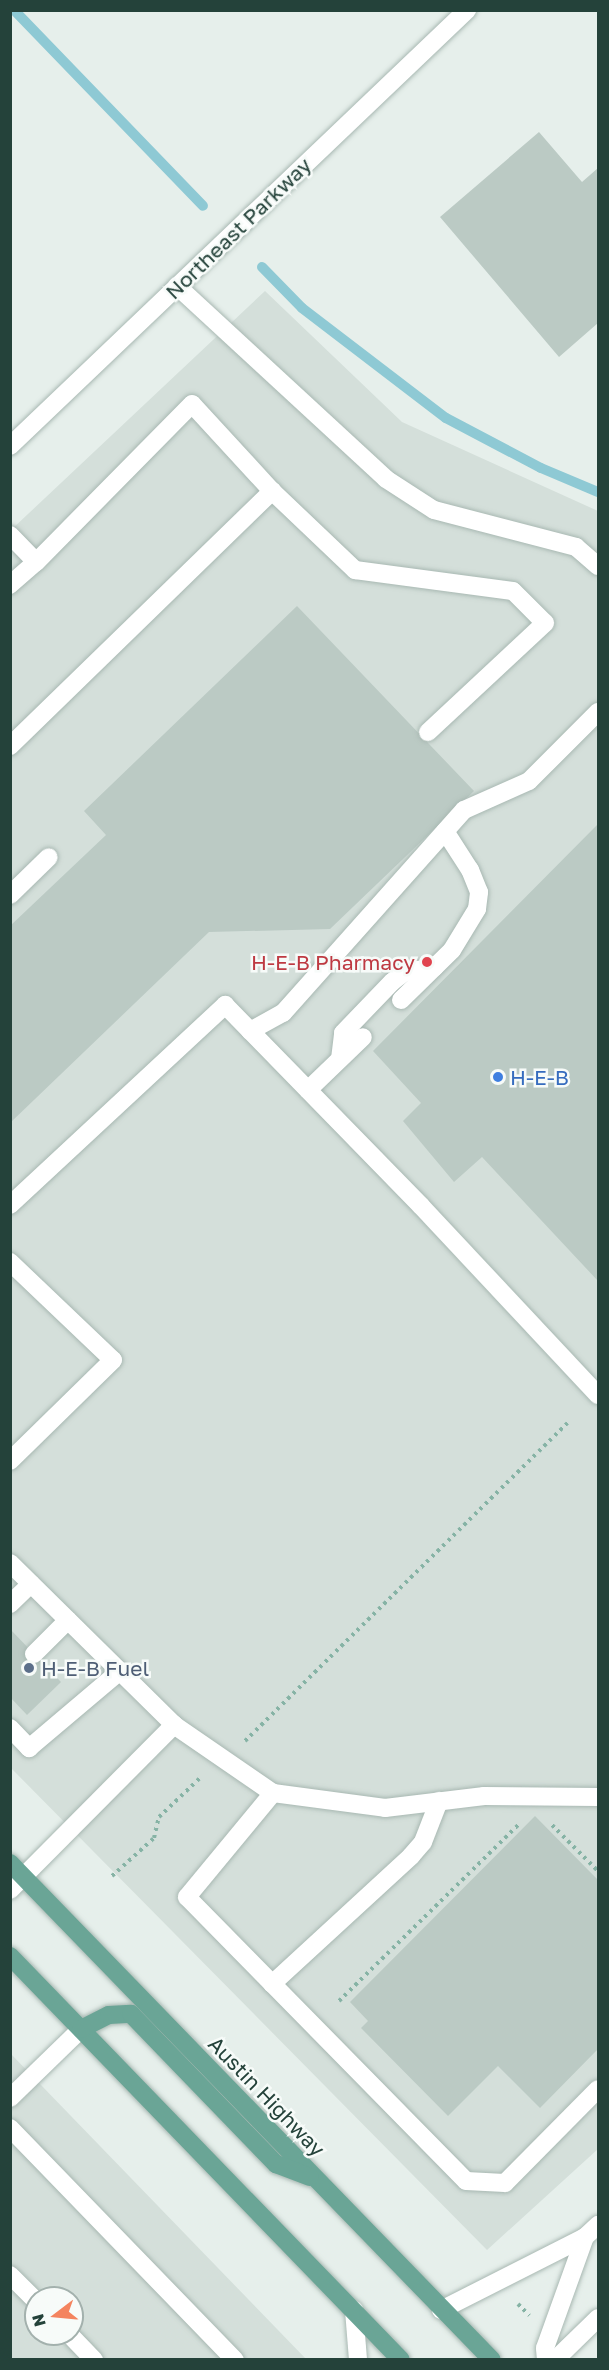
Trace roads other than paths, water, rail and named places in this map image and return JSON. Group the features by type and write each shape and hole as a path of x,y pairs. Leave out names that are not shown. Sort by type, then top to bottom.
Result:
{"main road":[{"name":"Austin Highway","path":"10,1863 17,1883 167,2026 492,2360"},
{"path":"10,1956 401,2360"},
{"path":"81,2029 109,2015 131,2014 276,2164 315,2179"}],"street":[{"name":"Northeast Parkway","path":"10,446 467,10"},
{"path":"177,286 386,479 434,510 576,546 598,566"},
{"path":"10,585 36,562 192,404 272,491 355,570 513,591 545,623 428,732"},
{"path":"10,746 272,491"},
{"path":"10,535 36,562"},
{"path":"250,1031 283,1013 464,810 529,781 598,712"},
{"path":"400,1000 435,968 468,929 477,909 479,892 445,831"},
{"path":"10,895 49,857"},
{"path":"340,1059 343,1033 392,982 405,972 435,968"},
{"path":"10,1205 225,1005 598,1395"},
{"path":"308,1090 363,1037"},
{"path":"10,1262 113,1360 10,1461"},
{"path":"10,1563 174,1725 273,1793 385,1808 484,1796 598,1797"},
{"path":"10,1604 31,1584"},
{"path":"34,1654 68,1620"},
{"path":"10,1728 29,1748 120,1671"},
{"path":"17,1883 174,1725"},
{"path":"273,1793 187,1897 466,2181 505,2183 598,2089"},
{"path":"272,1984 411,1856 423,1842 439,1801"},
{"path":"14,2088 81,2029"},
{"path":"10,2128 235,2360"},
{"path":"441,2310 585,2237 598,2225"},
{"path":"546,2360 545,2348 585,2237"},
{"path":"10,2275 24,2289"},
{"path":"354,2310 358,2360"},
{"path":"555,2360 598,2318"},
{"path":"81,2346 94,2360"}],"waterway":[{"path":"14,10 203,206"},
{"path":"262,267 302,308 446,418 541,468 598,492"}],"place":[{"name":"H-E-B Pharmacy","path":"427,962"},
{"name":"H-E-B","path":"498,1077"},
{"name":"H-E-B Fuel","path":"29,1668"}]}
